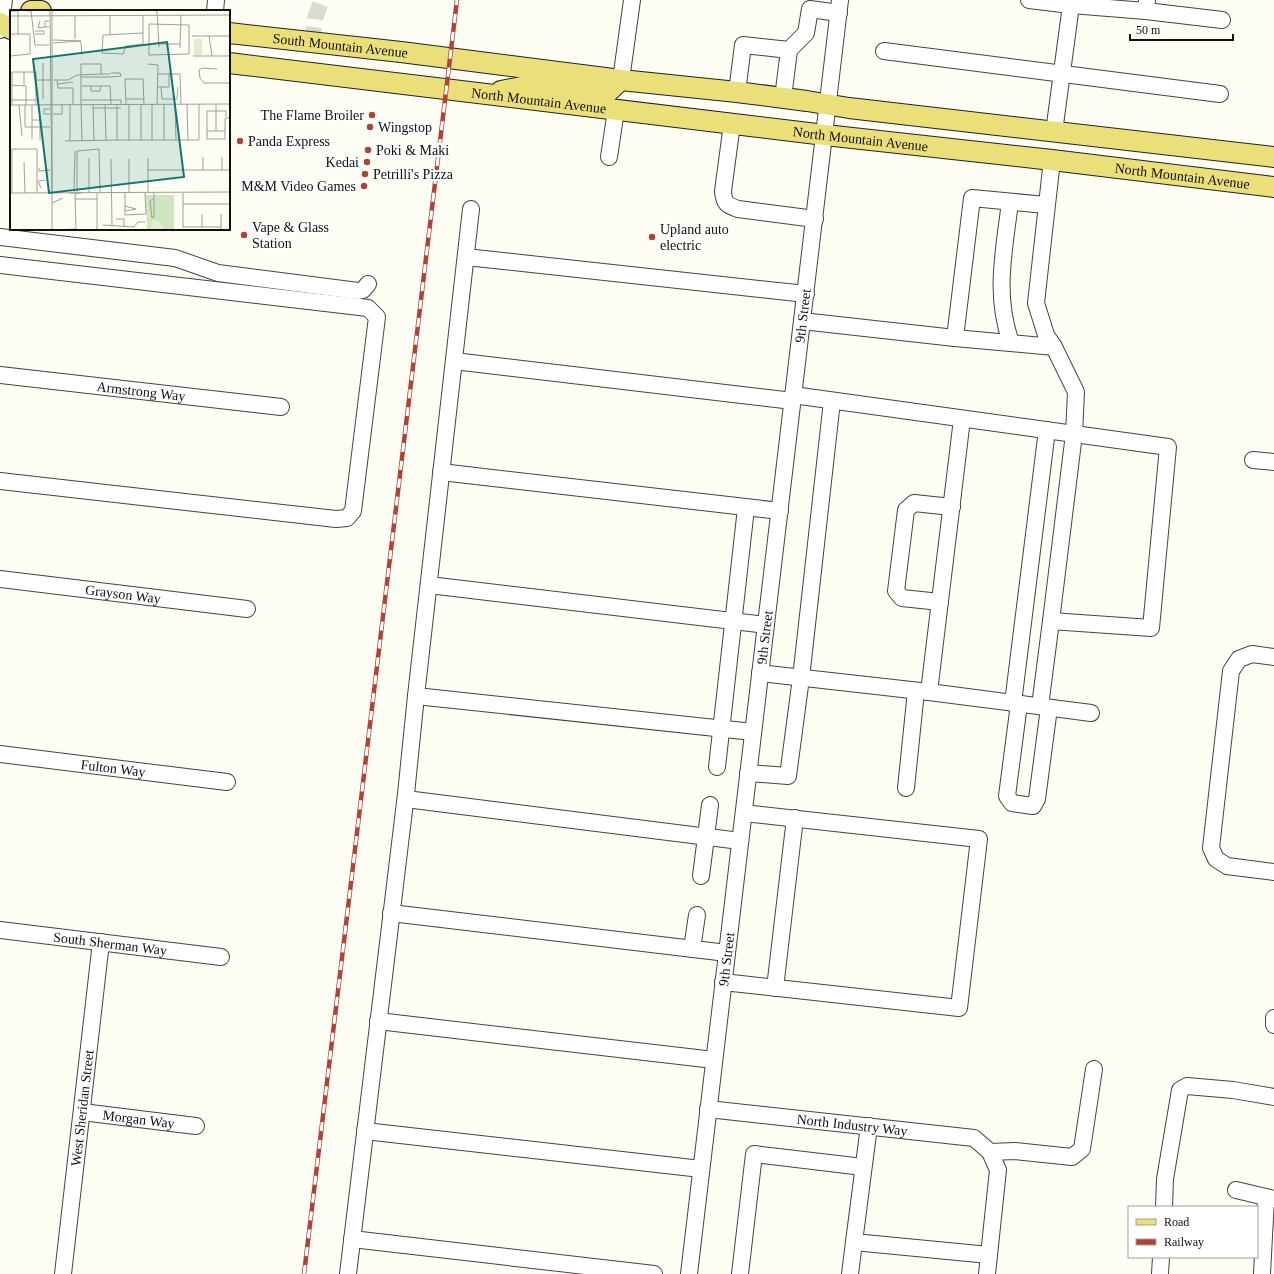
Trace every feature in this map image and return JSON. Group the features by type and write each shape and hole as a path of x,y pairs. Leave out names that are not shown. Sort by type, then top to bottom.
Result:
{"main road":[{"name":"South Mountain Avenue","path":"230,34 450,58"},
{"path":"230,46 365,62 376,62 401,52"},
{"name":"North Mountain Avenue","path":"450,58 621,80 783,98 828,105 1274,157"},
{"name":"South Mountain Avenue","path":"230,63 447,89"},
{"path":"487,94 532,84 605,93 621,80"},
{"name":"North Mountain Avenue","path":"447,89 732,124 1274,187"},
{"path":"616,110 630,94 664,98 692,97 728,92"},
{"path":"948,148 980,138 1036,145 1054,132"},
{"path":"1052,160 1070,146 1163,156 1201,149"}],"street":[{"path":"4,0 5,25"},
{"path":"215,10 216,0"},
{"path":"621,80 632,0"},
{"path":"1029,0 1071,5 1147,5 1222,20"},
{"path":"1054,132 1071,5"},
{"path":"783,98 789,50 806,33 810,9 840,6"},
{"name":"9th Street","path":"689,1274 840,6"},
{"path":"728,92 743,45 789,50"},
{"path":"884,51 1062,75 1220,94"},
{"path":"609,158 616,110"},
{"path":"732,124 723,191 724,200 728,206 738,209 815,219"},
{"path":"1047,430 1007,796 1012,803 1033,806 1037,799 1051,621 1074,434 1076,392 1054,347 1046,336 1036,303 1052,160"},
{"path":"955,338 972,198 1046,205"},
{"path":"1010,202 1001,289 1005,327 1011,343"},
{"path":"348,1274 406,800 416,696 471,209"},
{"path":"0,237 175,258 218,273 358,292 363,290 368,284"},
{"path":"466,257 806,294"},
{"path":"0,265 368,308 377,316 353,511 347,518 336,519 0,481"},
{"path":"802,321 955,338 1054,347"},
{"path":"454,361 832,401 1168,447 1151,628 1051,621"},
{"name":"Armstrong Way","path":"0,375 281,407"},
{"path":"748,774 788,776 802,678 832,401"},
{"path":"906,788 940,602 962,419"},
{"path":"1253,460 1274,462"},
{"path":"441,472 780,511"},
{"path":"940,602 902,598 896,591 906,510 914,503 952,507"},
{"path":"717,767 746,508"},
{"name":"Grayson Way","path":"0,579 247,609"},
{"path":"429,585 766,625"},
{"path":"1274,657 1252,654 1239,659 1231,671 1211,848 1216,859 1227,866 1274,872"},
{"path":"760,673 1091,713"},
{"path":"416,696 753,732"},
{"name":"Fulton Way","path":"0,754 227,782"},
{"path":"406,800 740,841"},
{"path":"701,876 710,806"},
{"path":"723,982 959,1008 979,839 744,812"},
{"path":"775,988 795,818"},
{"path":"391,913 727,953"},
{"path":"692,949 697,916"},
{"name":"South Sherman Way","path":"0,930 220,957"},
{"name":"West Sheridan Street","path":"63,1274 101,942"},
{"path":"1274,1018 1274,1025"},
{"path":"378,1021 714,1060"},
{"path":"987,1274 998,1170 990,1152 1015,1152 1072,1157 1082,1149 1094,1069"},
{"path":"1164,1206 1165,1179 1180,1090 1187,1086 1233,1090 1274,1097"},
{"name":"North Industry Way","path":"708,1109 974,1138 990,1152"},
{"name":"Morgan Way","path":"82,1112 196,1126"},
{"path":"850,1274 869,1126"},
{"path":"365,1131 701,1169"},
{"path":"740,1274 754,1154 863,1167"},
{"path":"1236,1190 1270,1199 1262,1274"},
{"path":"352,1239 654,1274"},
{"path":"854,1242 989,1255"},
{"path":"1160,1274 1161,1258"}],"tunnel":[{"path":"312,43 315,18 322,0"}],"railway":[{"path":"304,1274 457,0"}],"place":[{"name":"The Flame Broiler","path":"372,115"},
{"name":"Wingstop","path":"370,127"},
{"name":"Panda Express","path":"240,141"},
{"name":"Poki & Maki","path":"368,150"},
{"name":"Kedai","path":"367,162"},
{"name":"Petrilli's Pizza","path":"365,174"},
{"name":"M&M Video Games","path":"364,186"},
{"name":"Vape & Glass Station","path":"244,235"},
{"name":"Upland auto electric","path":"652,237"}]}
